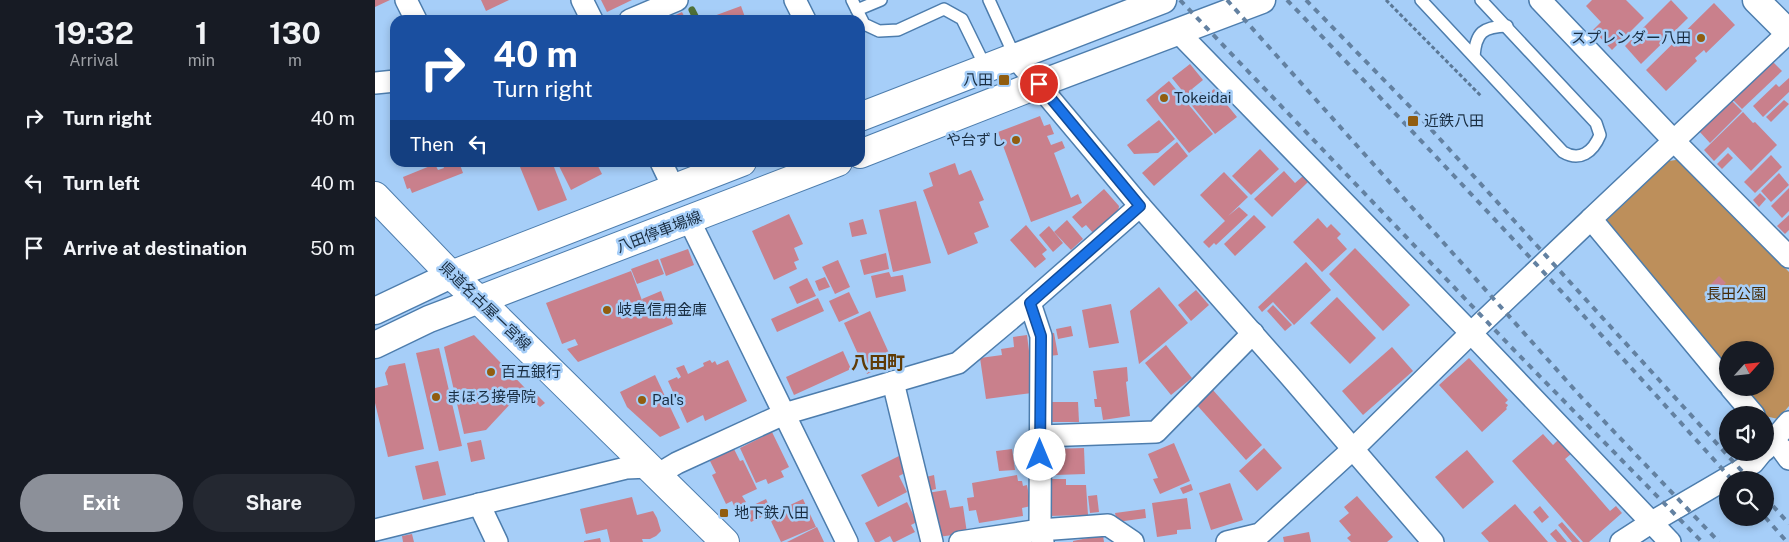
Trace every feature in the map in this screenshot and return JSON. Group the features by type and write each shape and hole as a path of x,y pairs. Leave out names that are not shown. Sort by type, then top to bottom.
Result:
{"main road":[{"path":"865,115 1015,57"},
{"path":"865,152 1039,84"},
{"path":"451,275 729,167"},
{"name":"八田停車場線","path":"479,300 825,167"},
{"name":"県道名古屋一宮線","path":"375,196 451,275 479,300 725,542"}],"street":[{"path":"406,0 414,15"},
{"path":"582,0 590,15"},
{"path":"642,15 677,0"},
{"path":"795,0 802,15"},
{"path":"1163,0 1015,57 1140,206 1253,333 1433,542"},
{"path":"986,68 1039,84 1262,0"},
{"path":"1540,0 1789,257"},
{"path":"1227,542 1260,534 1353,449 1471,333 1789,32 1756,0"},
{"path":"1178,32 1471,333 1670,542"},
{"path":"375,83 390,82"},
{"path":"663,167 674,189"},
{"path":"375,530 626,468 653,471 677,463 784,414 958,363 1030,303 1140,206"},
{"path":"1591,219 1719,373"},
{"path":"689,220 847,542"},
{"path":"375,311 451,275"},
{"path":"375,345 429,320 479,300"},
{"path":"1030,303 1041,336 1042,536"},
{"path":"1041,436 1156,432 1253,333"},
{"path":"893,382 932,542"},
{"path":"1738,396 1746,406"},
{"path":"1621,542 1753,463 1775,447 1789,422"},
{"path":"479,504 497,542"},
{"path":"960,542 1042,536 1108,525 1133,542"}],"lane":[{"path":"855,5 881,0"},
{"path":"989,0 1015,57"},
{"path":"1421,0 1563,152 1572,157 1582,156 1596,144 1600,135 1596,123 1481,0"},
{"path":"865,24 879,30 898,30 944,10 962,19 986,68"},
{"path":"1474,56 1475,41 1482,31 1491,27 1507,26"}],"path":[{"path":"1386,0 1481,96"}],"green space":[{"name":"長田公園","path":"1682,159 1789,272 1789,406 1778,419 1774,418 1774,406 1757,406 1749,396 1774,396 1774,341 1719,341 1719,360 1608,228 1607,220 1669,161"}],"building":[{"path":"375,0 390,0 375,7"},
{"path":"481,0 509,0 486,11"},
{"path":"601,0 632,0 607,12"},
{"path":"1592,0 1626,0 1644,18 1612,50 1593,30 1601,22 1586,6"},
{"path":"1671,0 1688,18 1641,64 1625,46"},
{"name":"スプレンダー八田","path":"1714,3 1735,25 1706,53 1704,50 1695,58 1697,61 1666,91 1646,70"},
{"path":"741,6 744,15 717,15"},
{"path":"1772,61 1782,71 1742,109 1733,100"},
{"path":"1190,64 1203,80 1192,89 1196,93 1189,99 1172,78"},
{"path":"1789,78 1789,92 1763,117 1753,106 1776,84 1779,87"},
{"path":"1169,81 1213,134 1189,153 1146,100"},
{"path":"1214,89 1237,117 1215,134 1189,102 1201,92 1205,97"},
{"path":"1731,100 1742,111 1710,143 1699,131"},
{"path":"1784,100 1789,104 1771,122 1766,117"},
{"path":"1743,112 1777,145 1751,171 1728,147 1714,161 1704,150"},
{"path":"1040,116 1044,126 1050,124 1054,134 1047,136 1051,145 1062,141 1065,148 1054,153 1071,198 1078,194 1082,203 1031,222 998,132"},
{"path":"1159,120 1175,139 1158,153 1134,154 1127,145"},
{"path":"1177,142 1188,156 1154,186 1142,173"},
{"path":"1260,149 1279,169 1251,195 1232,176"},
{"path":"1728,153 1733,158 1722,169 1717,164"},
{"path":"1771,155 1782,167 1755,193 1744,182"},
{"path":"955,163 959,175 971,170 984,200 979,202 989,227 974,233 978,243 948,255 923,190 933,186 929,173"},
{"path":"428,167 436,167 438,170 461,167 463,173 412,193 410,188 407,189 403,177"},
{"path":"520,167 554,167 567,200 538,211"},
{"path":"560,167 598,167 602,174 571,190"},
{"path":"1284,171 1295,183 1303,176 1308,182 1272,217 1254,199"},
{"path":"1224,172 1248,197 1228,216 1239,207 1248,215 1216,245 1214,243 1209,248 1203,242 1225,221 1200,195"},
{"path":"1779,173 1789,185 1771,202 1761,191"},
{"path":"1789,188 1789,211 1782,218 1771,206"},
{"path":"1104,189 1119,206 1118,213 1094,234 1086,225 1082,228 1072,217"},
{"path":"1760,193 1766,199 1759,207 1753,200"},
{"path":"916,201 931,263 893,272 879,210"},
{"path":"789,214 803,244 794,248 799,260 794,262 797,269 774,280 752,231"},
{"path":"1254,215 1266,227 1235,256 1224,244"},
{"path":"1789,215 1789,230 1785,234 1777,226"},
{"path":"1318,218 1327,228 1331,224 1341,234 1337,238 1347,249 1322,272 1293,242"},
{"path":"863,219 867,234 852,237 849,223"},
{"path":"1067,220 1083,239 1071,250 1054,232"},
{"path":"1026,225 1047,250 1042,254 1046,259 1035,268 1010,240"},
{"path":"1049,226 1063,243 1053,252 1039,235"},
{"path":"1355,248 1410,305 1383,331 1329,274"},
{"path":"688,249 694,265 666,276 660,259"},
{"path":"886,253 889,269 864,275 860,260"},
{"path":"658,259 664,274 637,284 631,269"},
{"path":"838,260 850,287 835,294 822,267"},
{"path":"1306,262 1331,290 1294,325 1273,302 1262,312 1258,307"},
{"path":"631,271 646,311 642,299 661,291 673,324 578,362 567,349 578,345 575,339 562,344 546,303"},
{"path":"889,272 891,277 903,275 906,291 876,298 871,276"},
{"path":"1719,276 1726,283 1717,291 1711,284"},
{"path":"825,277 830,287 819,291 815,281"},
{"path":"807,278 816,296 797,304 789,287"},
{"path":"1159,287 1188,323 1139,364 1130,311"},
{"path":"1196,290 1209,305 1191,321 1178,305"},
{"path":"849,292 859,313 839,322 829,301"},
{"path":"1337,297 1376,338 1350,364 1310,323"},
{"path":"818,298 824,311 777,332 771,319"},
{"path":"1111,304 1119,343 1089,348 1082,310"},
{"path":"1273,305 1292,325 1285,331 1267,311"},
{"path":"870,311 893,362 867,374 844,323"},
{"path":"1071,326 1073,336 1058,339 1056,329"},
{"path":"1054,333 1058,355 1049,356 1045,334"},
{"path":"474,335 525,388 486,430 464,434 444,347"},
{"path":"1027,335 1033,383 1032,393 986,399 980,358 1002,355 1001,349 1014,347 1013,337"},
{"path":"1166,345 1192,378 1171,395 1145,363"},
{"path":"1392,347 1413,371 1363,415 1342,391"},
{"path":"439,348 462,446 439,451 416,353"},
{"path":"843,351 851,369 794,395 786,377"},
{"path":"1469,358 1508,400 1505,403 1508,405 1507,409 1482,432 1439,385"},
{"path":"710,360 712,363 715,361 717,365 728,360 747,401 705,421 703,415 687,423 668,381 681,377 676,368 684,365 688,374 704,366 703,363"},
{"path":"405,363 424,449 388,457 375,403 375,388 388,385 385,373 389,366"},
{"path":"1127,367 1128,381 1126,382 1130,416 1103,420 1101,407 1095,407 1094,399 1097,399 1093,371"},
{"path":"655,375 680,428 660,437 627,407 620,392"},
{"path":"1212,389 1262,445 1246,460 1196,404"},
{"path":"532,390 545,403 540,407 527,395"},
{"path":"1052,402 1078,402 1079,422 1052,422"},
{"path":"772,432 789,467 781,471 784,477 768,484 766,479 756,483 740,448"},
{"path":"1543,434 1553,445 1559,439 1571,454 1565,459 1610,511 1616,506 1622,513 1589,542 1583,542 1512,461"},
{"path":"481,440 485,459 471,462 467,443"},
{"path":"1174,443 1190,481 1160,494 1153,479 1158,478 1148,454"},
{"path":"1084,448 1085,474 1056,475 1054,449"},
{"path":"1264,448 1282,468 1257,491 1239,471"},
{"path":"734,449 740,461 743,460 757,489 742,496 746,502 735,508 732,501 726,504 712,475 716,473 710,461"},
{"path":"1012,449 1015,470 999,471 996,451"},
{"path":"1028,449 1030,465 1018,466 1016,451"},
{"path":"1467,450 1494,482 1463,509 1435,477"},
{"path":"901,455 909,471 899,476 907,492 878,507 861,475"},
{"path":"438,461 446,495 423,500 415,466"},
{"path":"934,475 936,489 928,491 926,477"},
{"path":"1017,475 1018,481 1022,481 1023,486 1027,485 1031,506 1022,508 1023,516 979,523 976,510 969,511 967,498 974,497 972,483"},
{"path":"1047,479 1066,479 1066,485 1086,485 1088,515 1049,516"},
{"path":"1230,483 1243,520 1211,530 1199,493"},
{"path":"1191,484 1193,490 1183,494 1180,488"},
{"path":"946,490 950,508 963,506 967,533 938,537 927,493"},
{"path":"1097,495 1099,512 1090,513 1088,496"},
{"path":"1357,496 1393,537 1387,542 1351,542 1347,538 1351,535 1339,521 1349,513 1344,507"},
{"path":"632,497 637,515 653,511 661,531 656,536 650,539 642,539 643,542 610,542 607,529 586,534 580,509"},
{"path":"1187,498 1191,529 1177,530 1177,534 1157,537 1152,503"},
{"path":"766,499 772,512 751,522 745,509"},
{"path":"803,499 816,527 781,542 768,515"},
{"path":"907,502 917,522 911,525 915,532 895,542 893,542 890,536 875,542 865,523"},
{"path":"1515,504 1548,542 1489,542 1481,533"},
{"path":"1540,506 1549,517 1542,523 1533,512"},
{"path":"1145,509 1146,518 1117,522 1115,513"},
{"path":"1562,522 1580,542 1572,542 1558,525"},
{"path":"817,527 824,542 787,542"},
{"path":"1556,529 1567,542 1557,542 1550,534"},
{"path":"1309,532 1311,542 1284,542 1283,537"},
{"path":"412,534 414,542 403,542 402,536"},
{"path":"1103,535 1104,542 1073,542 1073,541"},
{"path":"600,538 601,542 584,542 584,541"}],"waterway":[{"path":"692,10 694,15"}],"railway":[{"path":"1180,0 1514,350 1702,542"},
{"path":"1227,0 1582,398 1719,542"},
{"path":"1287,0 1512,238 1724,471"},
{"path":"1306,0 1419,116 1742,471"},
{"path":"1774,507 1789,524"},
{"path":"1773,526 1787,542"}],"place":[{"name":"スプレンダー八田","path":"1701,38"},
{"name":"八田","path":"1004,80"},
{"name":"Tokeidai","path":"1164,98"},
{"name":"近鉄八田","path":"1413,121"},
{"name":"や台ずし","path":"1016,140"},
{"name":"岐阜信用金庫","path":"607,310"},
{"name":"百五銀行","path":"491,372"},
{"name":"まほろ接骨院","path":"436,397"},
{"name":"Pal's","path":"642,400"},
{"name":"地下鉄八田","path":"724,513"}],"district":[{"name":"八田町","path":"878,363"}],"route":[{"path":"1039,84 1140,206 1030,303 1041,336 1040,455"}]}
